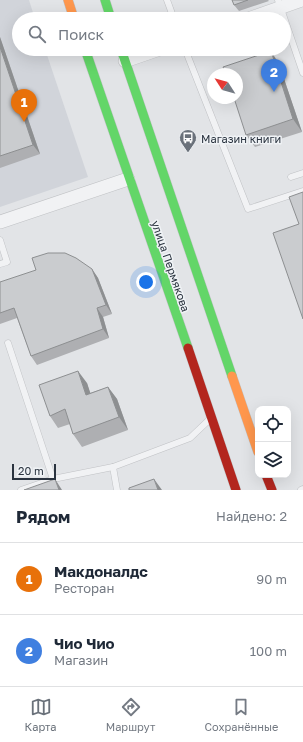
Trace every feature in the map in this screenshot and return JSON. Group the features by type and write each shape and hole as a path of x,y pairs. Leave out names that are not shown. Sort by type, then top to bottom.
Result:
{"main road":[{"path":"68,0 72,12"},
{"path":"105,0 109,12"},
{"name":"улица Пермякова","path":"86,56 236,490"},
{"name":"улица Пермякова","path":"123,56 255,443"},
{"path":"267,478 272,490"}],"street":[{"path":"263,12 280,4 302,0"},
{"path":"0,222 128,179"}],"lane":[{"path":"167,0 171,12"},
{"path":"291,37 303,73"},
{"path":"188,56 248,209 303,191"},
{"path":"292,177 303,173"},
{"path":"0,240 7,262 0,264"},
{"path":"8,343 53,479"},
{"path":"21,490 53,479 113,467 190,438 211,418"},
{"path":"113,467 117,490"}],"shaded area":[{"path":"0,0 29,0 33,12 12,12 12,56 47,56 88,177 0,207"}],"building":[{"path":"232,0 248,0 234,5"},
{"path":"0,47 33,145 0,156"},
{"path":"256,56 273,56 293,119 246,135 236,104 243,104 243,68 223,68"},
{"path":"303,192 303,319 273,233 299,224 289,197"},
{"path":"48,253 65,253 76,258 92,269 106,305 97,308 103,329 31,356 14,308 0,313 0,282 36,270 32,258"},
{"path":"78,371 86,395 108,387 119,417 73,434 65,409 50,416 39,385"},
{"path":"55,479 59,490 24,490"},
{"path":"154,479 158,490 129,490 129,488"}],"traffic: fast":[{"path":"105,0 109,12"},
{"path":"87,56 188,348"},
{"path":"123,56 232,376"}],"traffic: slow":[{"path":"68,0 72,12"},
{"path":"232,376 255,443"}],"traffic: jam":[{"path":"188,348 236,490"},
{"path":"267,478 272,490"}],"place":[{"name":"Чио Чио","path":"274,92"},
{"name":"Макдоналдс","path":"24,122"},
{"name":"Магазин книги","path":"188,153"}]}
